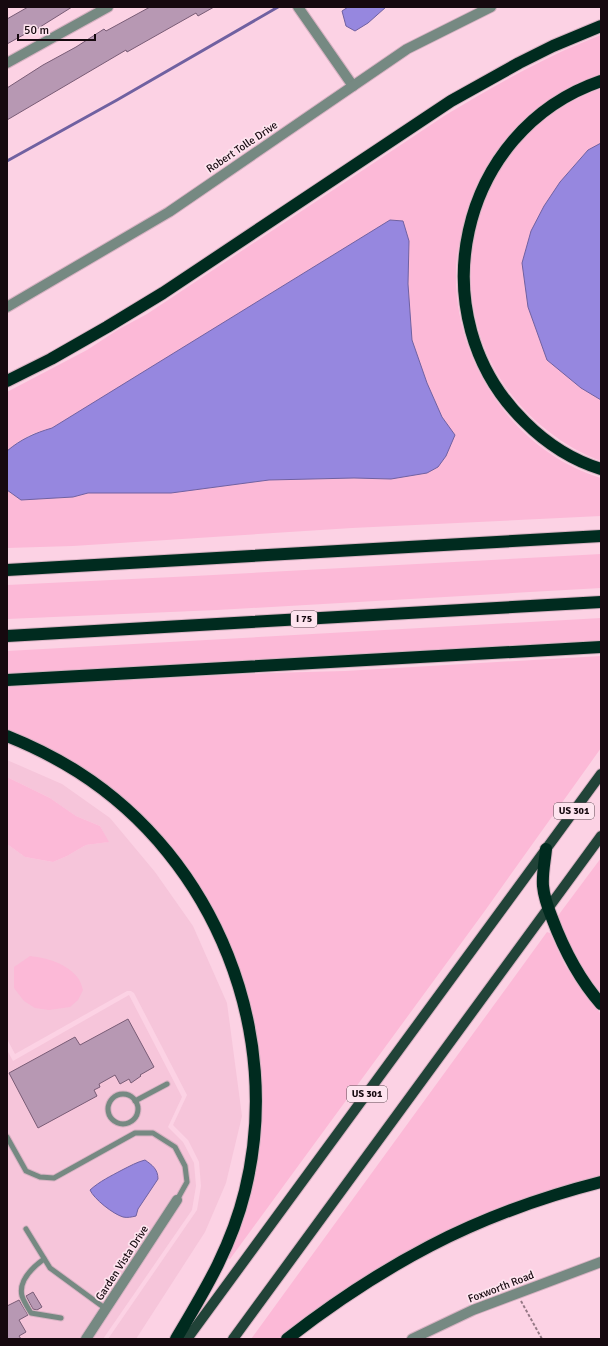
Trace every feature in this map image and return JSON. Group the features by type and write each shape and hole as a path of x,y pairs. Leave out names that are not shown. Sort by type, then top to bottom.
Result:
{"highway":[{"path":"7,381 51,359 163,293 451,101 553,46 601,26"},
{"path":"601,82 570,95 544,112 510,146 495,166 482,190 473,214 467,240 463,285 471,330 478,351 490,377 507,402 535,432 553,445 572,457 601,469"},
{"path":"7,570 601,536"},
{"path":"7,563 54,568"},
{"name":"I 75","path":"7,636 601,602"},
{"path":"7,680 601,647"},
{"path":"7,736 37,749 79,772 117,801 159,842 189,881 214,924 230,961 241,994 252,1040 256,1085 256,1118 251,1165 238,1217 222,1259 176,1339"},
{"path":"546,849 543,886 544,896 548,908 571,962 601,1004"},
{"path":"287,1339 330,1307 379,1274 430,1246 501,1214 537,1201 601,1182"}],"main road":[{"name":"US 301","path":"187,1339 601,774"},
{"name":"US 301","path":"233,1339 601,836"}],"street":[{"path":"7,63 108,7"},
{"path":"298,7 353,86"},
{"name":"Robert Tolle Drive","path":"7,307 168,212 407,49 491,7"},
{"name":"Garden Vista Drive","path":"86,1339 177,1200"},
{"name":"Foxworth Road","path":"412,1339 473,1310 601,1262"}],"lane":[{"path":"136,1101 167,1084"},
{"path":"120,1094 128,1095 136,1101 138,1109 137,1113 130,1122 126,1124 116,1123 109,1116 108,1107 112,1099 120,1094"},
{"path":"130,1122 135,1133"},
{"path":"7,1137 26,1171 40,1177 54,1178 135,1133 153,1133 175,1147 185,1166 187,1182 177,1200"},
{"path":"26,1229 50,1268 106,1309"},
{"path":"44,1259 32,1268 24,1282 21,1290 22,1298 31,1313 61,1318"}],"path":[{"path":"517,1293 542,1339"}],"shaded area":[{"path":"348,7 386,7 368,23 355,31 346,26 342,11"},
{"path":"601,35 601,77 576,87 552,101 503,146 489,165 478,186 466,219 458,251 456,272 458,306 466,338 478,370 495,399 516,425 541,447 570,465 601,478 601,516 352,528 73,546 7,548 7,490 21,500 73,497 88,493 171,493 269,480 354,478 391,479 455,435 442,417 427,383 412,340 408,284 409,241 403,221 390,220 52,428 32,434 18,442 7,451 7,392 87,350 119,329 147,314 463,104 560,52"},
{"path":"601,88 601,143 588,150 560,182 544,206 581,388 601,400 601,461 573,448 554,436 527,412 509,392 495,369 484,345 476,320 472,293 471,266 475,227 492,182 506,158 529,132 547,117 570,102"},
{"path":"601,143 601,400 581,388 547,360 528,307 522,263 531,231 544,206 560,182 588,150"},
{"path":"390,220 403,221 409,241 408,284 412,340 427,383 442,417 455,435 446,456 438,467 427,473 391,479 354,478 269,480 171,493 88,493 73,497 21,500 7,490 7,451 12,447 28,437 52,428"},
{"path":"601,554 601,588 217,610 7,619 7,585"},
{"path":"601,618 601,642 7,676 7,651"},
{"path":"601,656 601,748 484,912 230,1259 227,1258 234,1241 259,1068 257,1042 249,1002 240,973 229,945 209,905 141,818 7,732 7,686 268,673 345,671"},
{"path":"7,760 62,784 110,818 155,872 193,926 227,1003 242,1116 226,1183 205,1232 136,1339 108,1339 197,1210 201,1186 199,1162 188,1140 173,1125 187,1095 134,993 131,991 127,991 15,1054 7,1039 7,844 25,857 53,862 86,845 108,842 100,826 76,816 50,798 7,777"},
{"path":"7,777 50,798 76,816 100,826 109,842 86,845 53,862 25,857 7,844"},
{"path":"601,858 601,999 575,959 557,917"},
{"path":"547,932 550,933 565,965 601,1014 601,1177 531,1198 305,1319 280,1339 251,1339"},
{"path":"30,956 56,962 73,973 79,980 83,990 78,1000 70,1007 49,1010 35,1008 24,1001 14,988 14,967"},
{"path":"129,995 182,1097 168,1127 183,1142 194,1163 196,1186 192,1210 103,1339 7,1339 7,1050 13,1061"},
{"path":"145,1160 156,1170 158,1179 138,1209 136,1216 125,1217 114,1213 104,1206 92,1194 90,1190 98,1184 134,1164"}],"building":[{"path":"28,7 72,7 32,32 25,34 7,44 7,19"},
{"path":"150,7 214,7 198,16 196,13 127,52 126,50 7,120 7,88 104,29 106,31"},
{"path":"128,1019 154,1067 140,1075 141,1076 131,1083 129,1079 120,1084 115,1075 99,1084 100,1087 94,1090 97,1096 38,1128 9,1073 75,1037 80,1045"},
{"path":"33,1292 42,1307 37,1310 33,1309 26,1296"},
{"path":"19,1300 28,1315 19,1320 26,1332 19,1336 21,1339 7,1339 7,1306"}],"waterway":[{"path":"7,161 117,100 278,7"}]}
